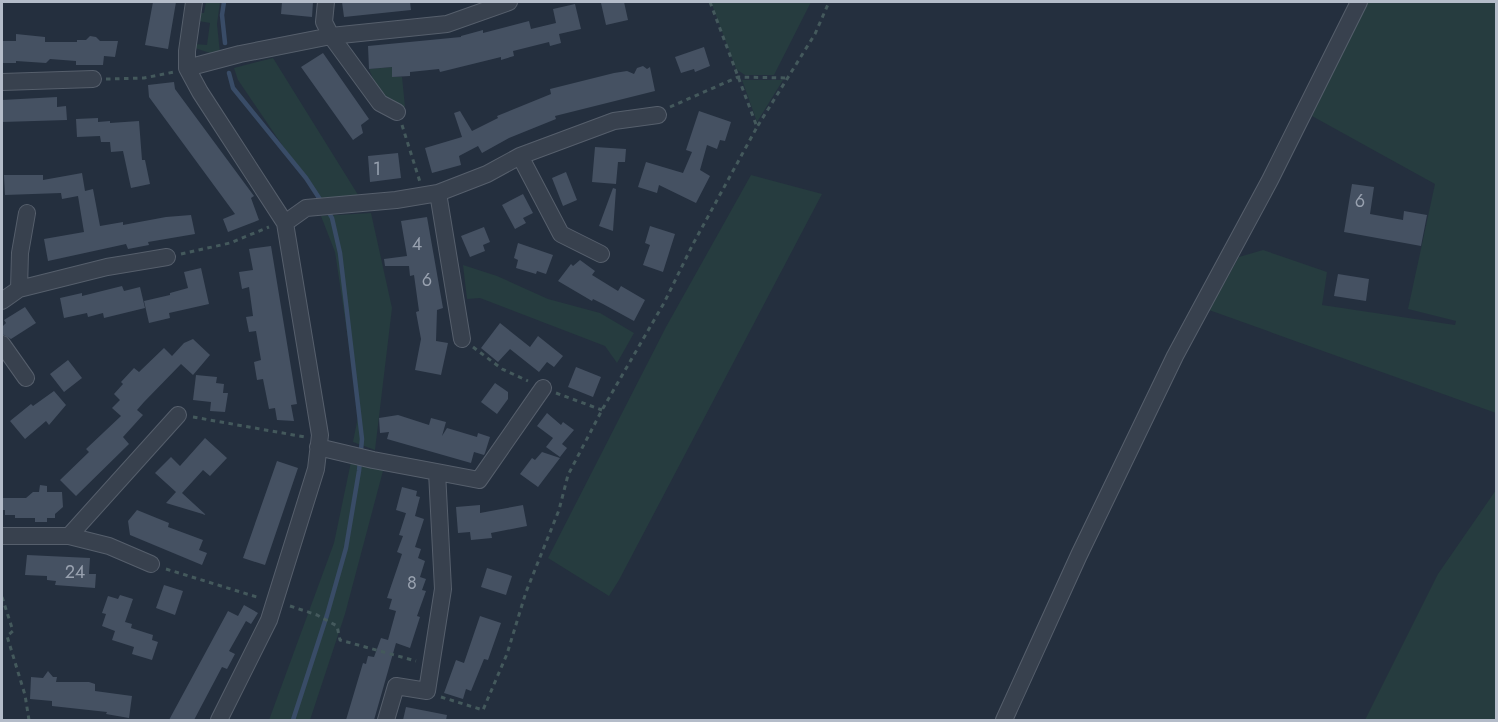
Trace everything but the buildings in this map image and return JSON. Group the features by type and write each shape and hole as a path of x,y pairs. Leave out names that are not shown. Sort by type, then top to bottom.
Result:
{"street":[{"path":"194,2 187,68 200,92 285,223 320,435 316,469 269,620 219,720"},
{"path":"326,2 324,21 331,36 380,103 398,112"},
{"path":"187,68 240,54 331,36 447,24 509,2"},
{"path":"1004,720 1079,555 1175,356 1274,171 1359,2"},
{"path":"2,82 93,79"},
{"path":"285,223 306,208 438,194 487,174 520,156 614,121 658,114"},
{"path":"520,156 561,234 601,254"},
{"path":"438,194 462,339"},
{"path":"19,289 20,253 27,213"},
{"path":"2,301 19,289 107,267 167,257"},
{"path":"2,344 26,378"},
{"path":"318,447 479,480 543,388"},
{"path":"69,536 178,415"},
{"path":"386,720 396,686 428,691 443,589 437,472"},
{"path":"2,536 69,536 109,546 151,564"}],"path":[{"path":"710,2 757,127"},
{"path":"428,691 483,710 507,654 526,592 559,510 568,475 602,410 664,303 757,127 815,34 829,2"},
{"path":"93,79 144,78 187,68"},
{"path":"658,114 675,103 738,77 788,78"},
{"path":"398,112 420,183 438,194"},
{"path":"167,257 230,243 278,223 285,223"},
{"path":"462,339 502,369 543,388 602,410"},
{"path":"178,415 303,436 318,447"},
{"path":"151,564 317,615 337,626 340,639 416,661 432,662"},
{"path":"2,597 14,631 7,636 25,694 29,720"}],"green space":[{"path":"206,2 220,2 217,24 220,53 213,54 195,48 195,44 207,45 210,23 199,21 199,13 204,13"},
{"path":"711,2 811,2 774,75 745,75 736,69"},
{"path":"1366,2 1496,2 1496,413 1209,310 1239,257 1263,250 1327,272 1322,305 1455,325 1456,321 1408,309 1435,184 1312,116"},
{"path":"273,58 360,198 320,201 238,80 234,68"},
{"path":"392,67 392,77 402,77 405,107 381,98 369,69"},
{"path":"742,80 783,80 757,122"},
{"path":"751,175 822,194 609,596 548,558 666,327"},
{"path":"371,213 392,308 375,450 353,442 359,412 335,252 321,216"},
{"path":"463,265 497,276 548,299 600,313 634,333 617,363 605,346 480,298 467,299"},
{"path":"352,457 384,467 345,614 310,720 269,720 334,543"},
{"path":"1496,490 1496,720 1365,720 1438,574"}],"waterway":[{"path":"224,2 222,15 225,43"},
{"path":"229,73 233,88 306,178 323,204"},
{"path":"293,720 346,548 362,439 340,253 332,218 328,211"}]}
